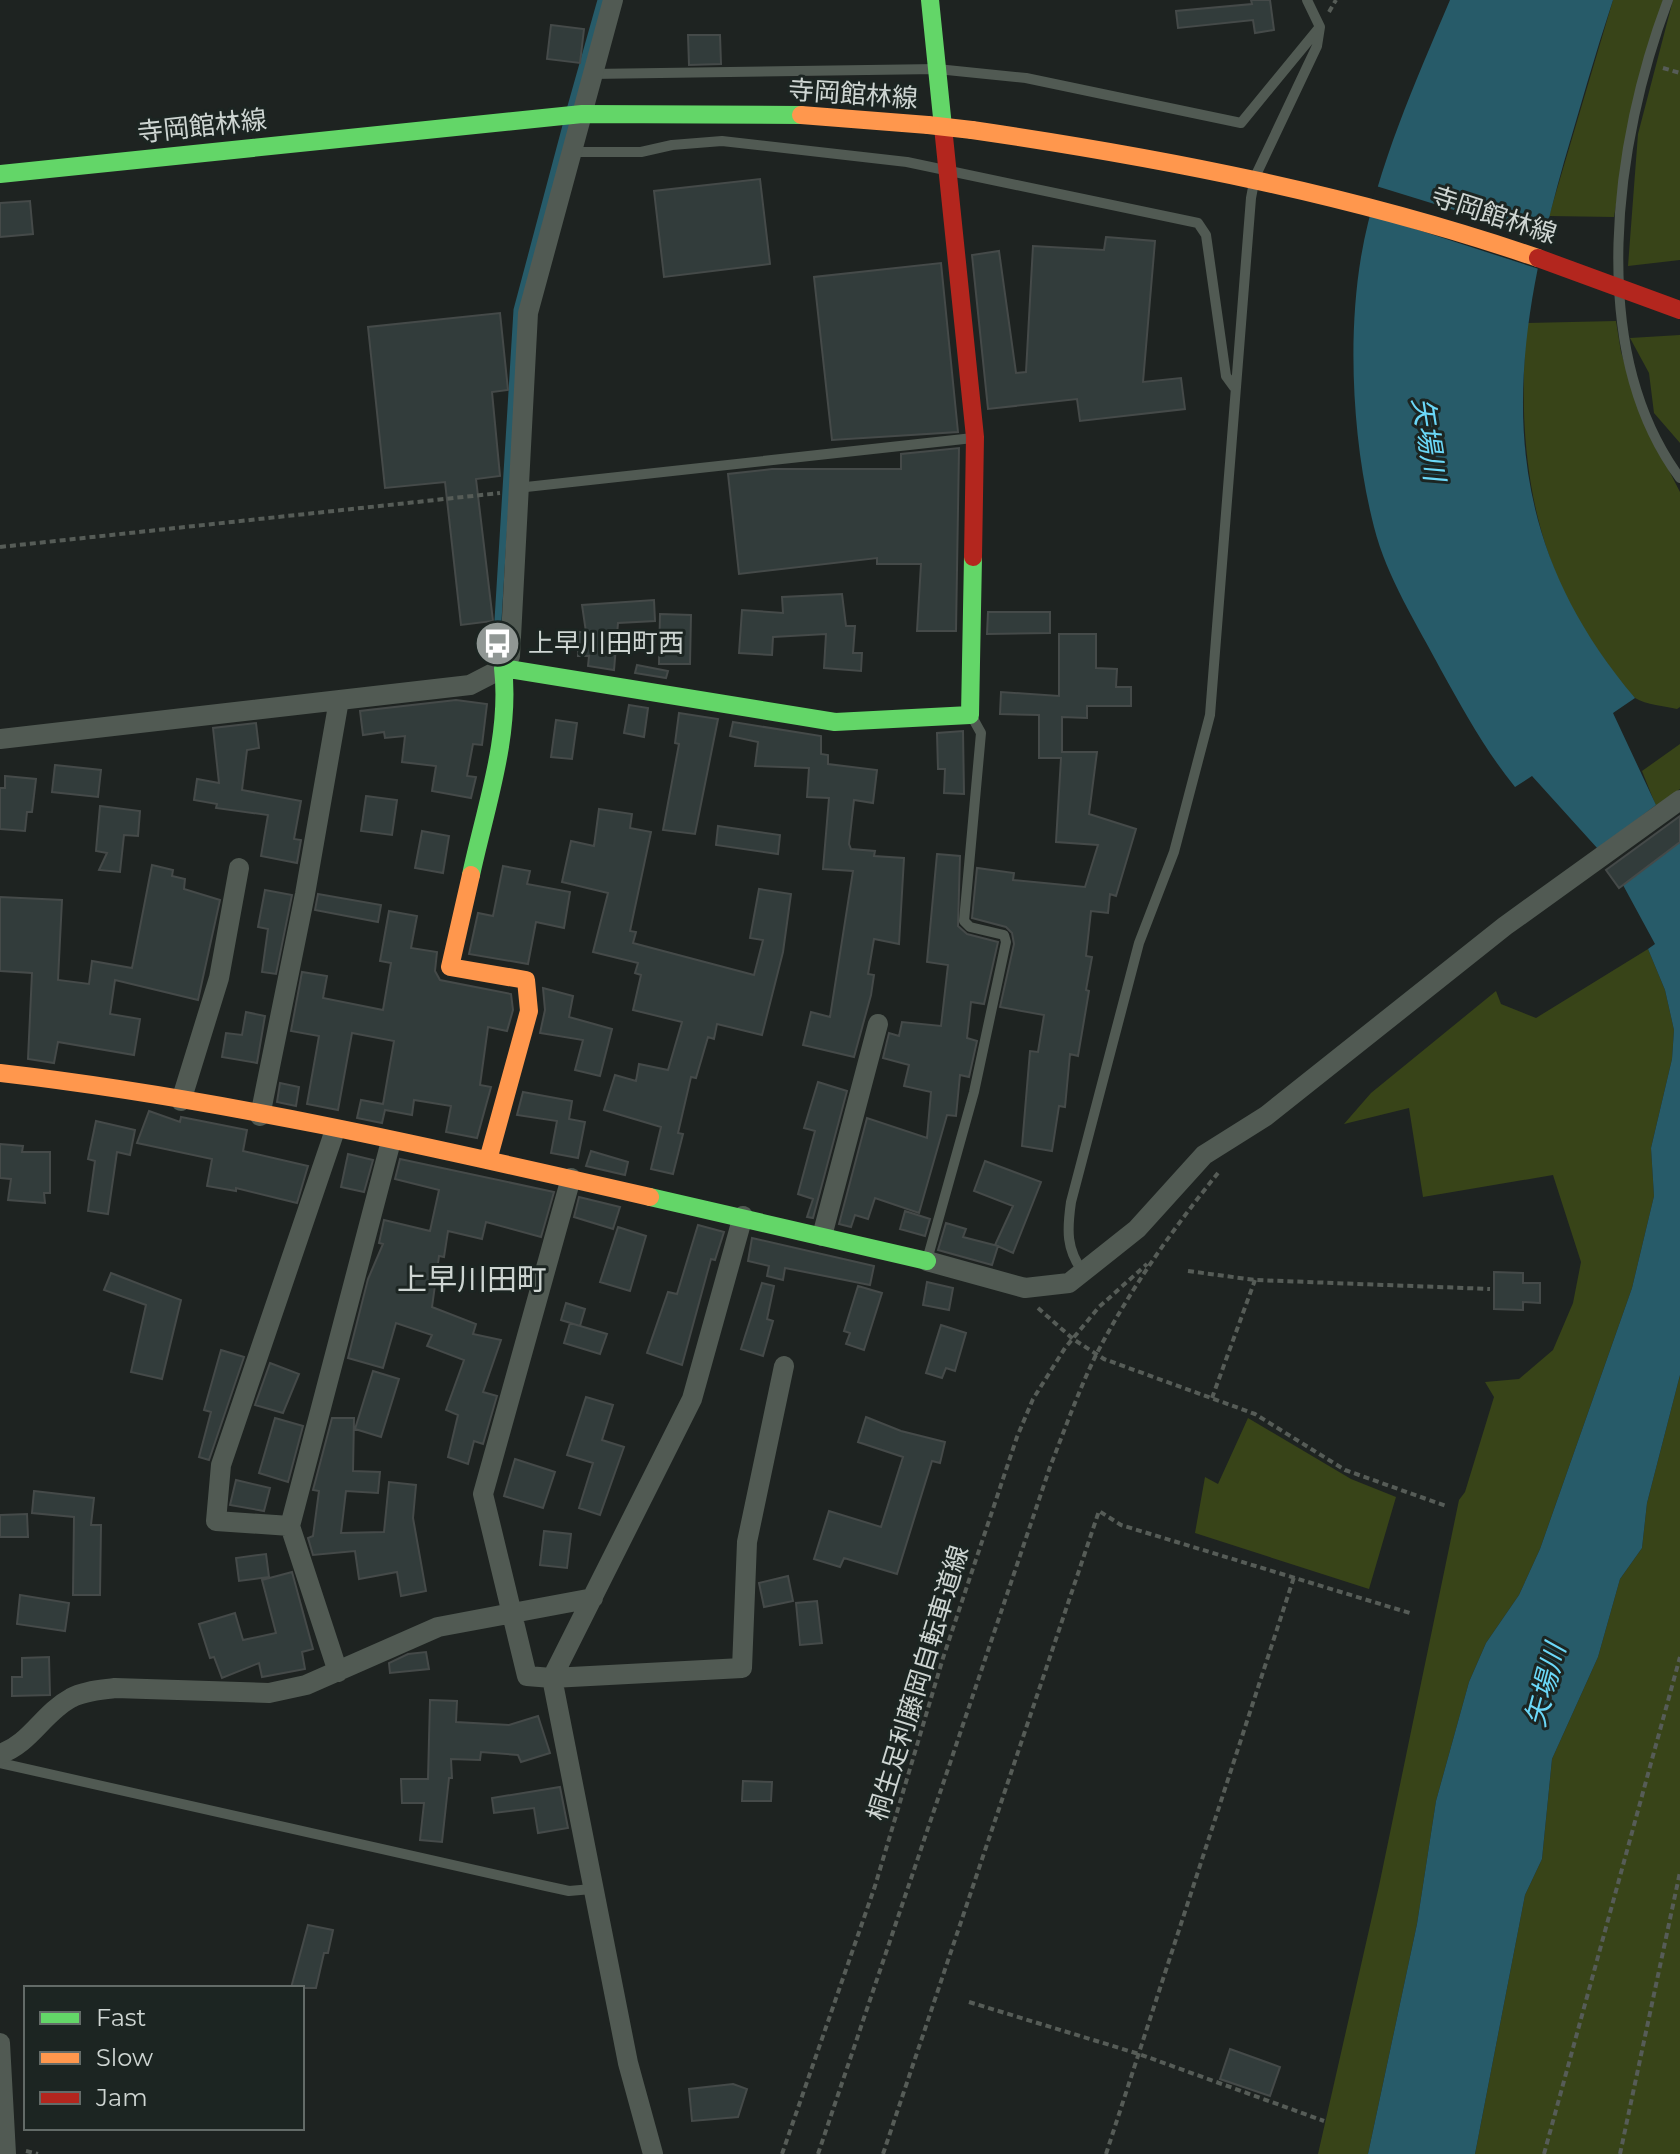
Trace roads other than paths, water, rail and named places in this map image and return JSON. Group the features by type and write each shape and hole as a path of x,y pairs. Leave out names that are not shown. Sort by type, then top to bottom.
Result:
{"street":[{"path":"488,1160 529,1011 526,980 450,967 497,756 503,668 510,656 528,313 613,0"},
{"path":"0,739 470,685 503,668 835,722 970,715 975,437 930,0"},
{"name":"寺岡館林線","path":"0,174 582,114 787,114 928,125 1286,183 1442,225 1590,274 1680,310"},
{"path":"260,1116 305,894 339,700"},
{"path":"0,1073 95,1084 488,1160 743,1216 1035,1289 1069,1283 1137,1229 1204,1155 1266,1116 1505,926 1675,803"},
{"path":"181,1101 219,978 239,868"},
{"path":"822,1236 878,1024"},
{"path":"290,1526 216,1521 221,1465 335,1130"},
{"path":"338,1672 290,1526 391,1141"},
{"path":"571,1178 483,1494 509,1613 527,1676 552,1678 742,1668 747,1542 784,1366"},
{"path":"653,2154 628,2063 552,1678 692,1399 743,1216"},
{"path":"0,1754 19,1745 71,1697 115,1688 269,1693 306,1685 438,1627 593,1598"},
{"path":"0,2043 6,2154"}],"lane":[{"path":"1083,1272 1071,1257 1067,1231 1071,1202 1139,943 1174,852 1210,715 1234,387 1255,177 1317,46 1320,27 1307,0"},
{"path":"1668,0 1631,132 1621,218 1620,286 1621,322 1634,381 1647,418 1680,478"},
{"path":"591,74 937,69 1026,78 1241,123 1320,27"},
{"path":"573,152 641,152 672,145 722,141 907,162 1198,223 1206,235 1226,376 1234,387"},
{"path":"517,488 975,437"},
{"path":"927,1261 974,1092 1006,942 1004,935 970,927 964,921 981,733 970,715"},
{"path":"0,1763 569,1891 592,1889"}],"water":[{"name":"矢場川","path":"1450,0 1613,0 1545,236 1531,307 1524,375 1524,442 1535,507 1556,571 1589,635 1635,698 1613,713 1656,805 1598,849 1532,776 1515,787 1484,745 1395,583 1374,527 1361,462 1353,358 1361,257 1387,158"},
{"name":"矢場川","path":"1680,842 1680,1375 1647,1503 1642,1548 1620,1579 1598,1657 1552,1759 1542,1859 1525,1895 1475,2154 1368,2154 1417,1924 1436,1801 1469,1682 1486,1643 1519,1595 1540,1549 1632,1288 1654,1196 1651,1148 1672,1059 1674,1030 1665,990 1648,949 1655,944 1623,885"}],"waterway":[{"path":"570,110 601,0"},
{"path":"496,653 517,310 567,122"}],"place":[{"name":"上早川田町西","path":"497,643"}],"district":[{"name":"上早川田町","path":"472,1280"}]}
